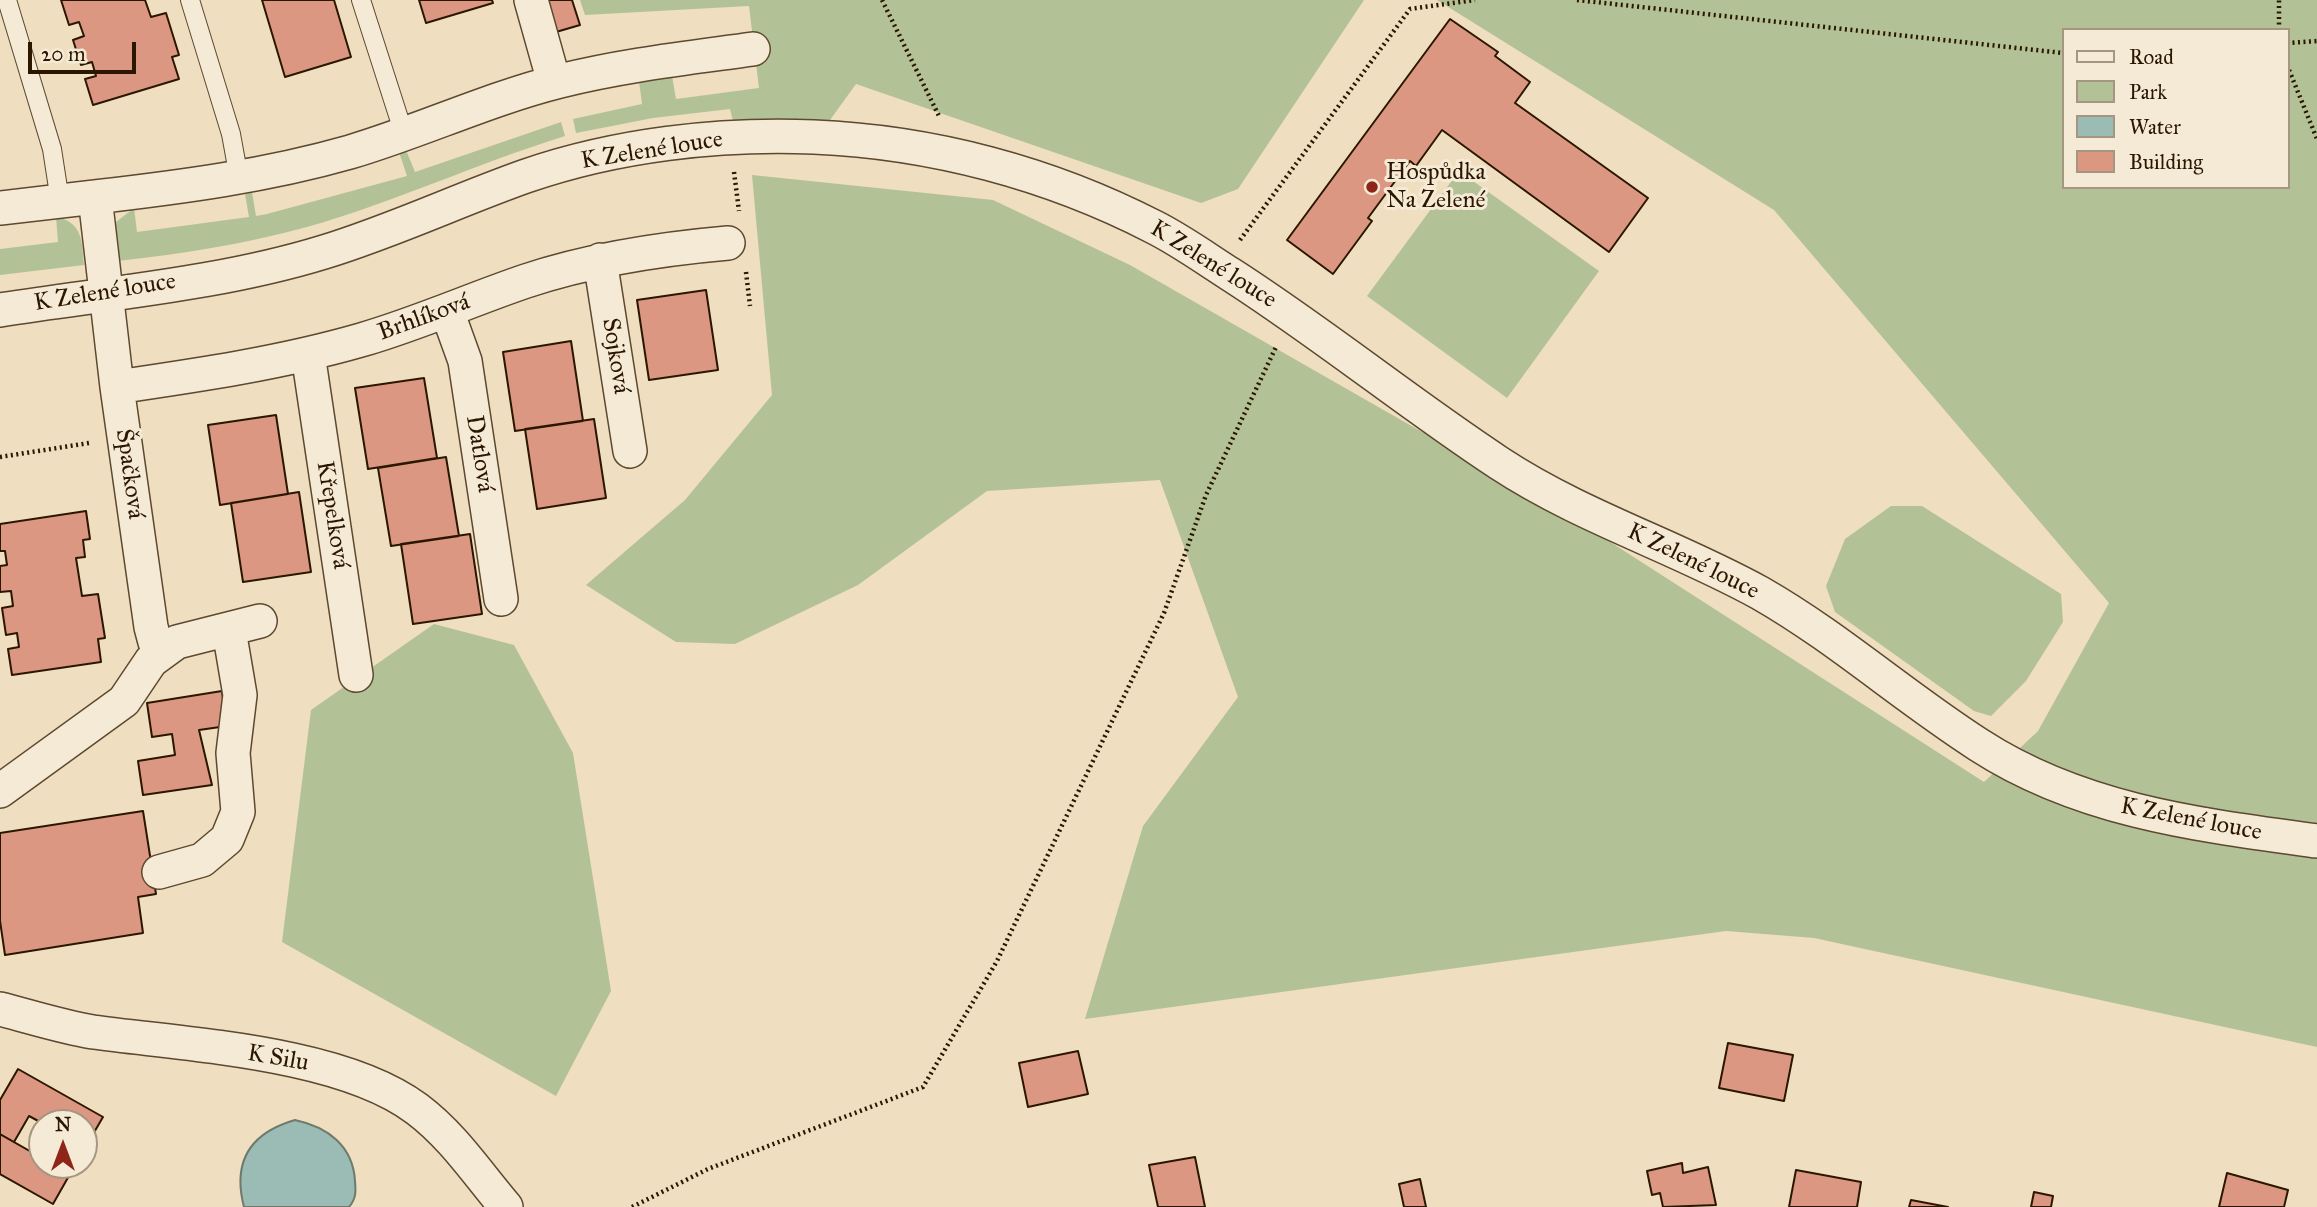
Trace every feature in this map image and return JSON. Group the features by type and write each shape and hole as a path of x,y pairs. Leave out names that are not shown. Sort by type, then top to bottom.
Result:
{"street":[{"path":"530,0 554,82"},
{"path":"0,208 239,178 302,165 404,134 554,82 636,65 753,49"},
{"name":"K Zelené louce","path":"0,310 230,274 320,254 372,237 528,175 587,159 652,146 730,138 817,137 895,144 959,156 1032,176 1093,198 1160,229 1292,314 1400,395 1536,487 1706,565 1770,599 1980,746 2029,772 2113,806 2173,820 2317,841"},
{"name":"Špačková","path":"95,197 117,387 151,627 155,642 163,652"},
{"name":"Brhlíková","path":"117,387 308,354 362,340 526,281 600,260 656,250 728,243"},
{"name":"Sojková","path":"600,260 629,451"},
{"name":"Datlová","path":"447,311 465,361 501,599"},
{"name":"Křepelková","path":"308,354 356,675"},
{"path":"0,791 124,701 151,661 177,642 245,625 233,753 239,789 238,813 227,839 202,860 159,872"},
{"name":"K Silu","path":"0,1009 89,1031 332,1069 383,1088 416,1108 447,1133 506,1207"}],"lane":[{"path":"7,0 52,149 60,201"},
{"path":"190,0 231,134 239,178"},
{"path":"361,0 404,134"}],"path":[{"path":"882,0 959,156"},
{"path":"1220,267 1414,0"},
{"path":"1410,9 1475,0"},
{"path":"1577,0 2062,53"},
{"path":"2278,28 2279,0"},
{"path":"2289,43 2317,41"},
{"path":"2289,70 2317,139"},
{"path":"632,1207 708,1169 923,1087 997,961 1164,613 1206,495 1292,314"},
{"path":"0,457 124,438"}],"green space":[{"path":"580,0 1364,0 1238,189 1201,203 856,84 830,120 733,121 730,109 653,118 576,133 573,119 642,104 639,81 672,76 676,99 759,88 749,6 585,15"},
{"path":"1437,0 2317,0 2317,1047 1814,938 1726,931 1085,1019 1143,826 1238,697 1160,480 987,491 858,585 735,644 676,642 586,585 685,500 772,395 752,175 993,200 1130,265 1576,520 1984,782 2038,731 2109,603 1774,210"},
{"path":"561,122 565,136 340,217 237,243 117,261 116,222 134,208 137,232 249,217 245,194 252,192 256,216 267,214 407,176 399,152 406,150 415,172"},
{"path":"1459,171 1599,271 1507,398 1367,296"},
{"path":"56,217 76,228 81,241 84,265 0,275 0,249 58,242"},
{"path":"1891,506 1922,506 2061,594 2063,622 2026,681 1991,716 1974,711 1835,612 1826,586 1845,539"},
{"path":"434,624 514,645 573,753 611,991 556,1096 282,942 311,710"}],"water":[{"path":"295,1120 328,1133 344,1148 355,1181 355,1195 349,1207 244,1207 241,1176 248,1151 266,1133"}],"building":[{"path":"61,0 145,0 151,17 166,13 179,55 172,57 179,79 93,105 85,79 96,76 92,62 81,65 73,40 84,36 79,22 69,25"},
{"path":"262,0 334,0 351,57 285,77"},
{"path":"419,0 492,0 493,3 426,23"},
{"path":"546,0 572,0 580,25 556,32"},
{"path":"1450,19 1498,52 1495,56 1530,82 1515,103 1648,198 1609,252 1442,130 1416,166 1410,161 1368,218 1372,221 1333,274 1287,240"},
{"path":"706,290 718,370 649,380 637,300"},
{"path":"571,341 583,421 515,431 503,352"},
{"path":"424,378 437,458 368,469 355,388"},
{"path":"276,415 288,494 220,505 208,425"},
{"path":"594,419 606,498 537,509 525,429"},
{"path":"446,457 459,536 391,546 378,468"},
{"path":"299,492 311,572 243,582 231,503"},
{"path":"86,511 90,539 83,540 85,557 76,558 82,596 98,594 105,638 98,639 101,662 12,675 8,649 19,647 17,633 6,635 2,608 13,606 11,591 0,592 0,566 7,565 5,551 0,551 0,524"},
{"path":"470,534 482,614 413,624 401,544"},
{"path":"222,691 227,726 199,730 212,785 143,795 138,761 175,755 172,734 152,737 147,703"},
{"path":"143,811 156,894 138,897 143,933 5,955 0,921 0,833"},
{"path":"1728,1043 1793,1055 1784,1101 1719,1088"},
{"path":"1078,1051 1088,1094 1028,1107 1019,1063"},
{"path":"18,1069 89,1109 28,1109 28,1118 14,1142 0,1134 0,1100"},
{"path":"0,1134 28,1150 28,1179 67,1179 53,1204 0,1174"},
{"path":"1195,1157 1205,1207 1158,1207 1149,1165"},
{"path":"1682,1163 1683,1173 1708,1167 1716,1205 1663,1207 1660,1193 1652,1195 1647,1171"},
{"path":"1796,1170 1861,1182 1857,1207 1789,1207"},
{"path":"2227,1173 2288,1190 2284,1207 2219,1207"},
{"path":"1420,1179 1426,1207 1404,1207 1399,1184"},
{"path":"2034,1192 2053,1196 2051,1207 2031,1207"},
{"path":"1911,1200 1948,1207 1909,1207"}],"place":[{"name":"Hospůdka Na Zelené","path":"1372,187"}]}
